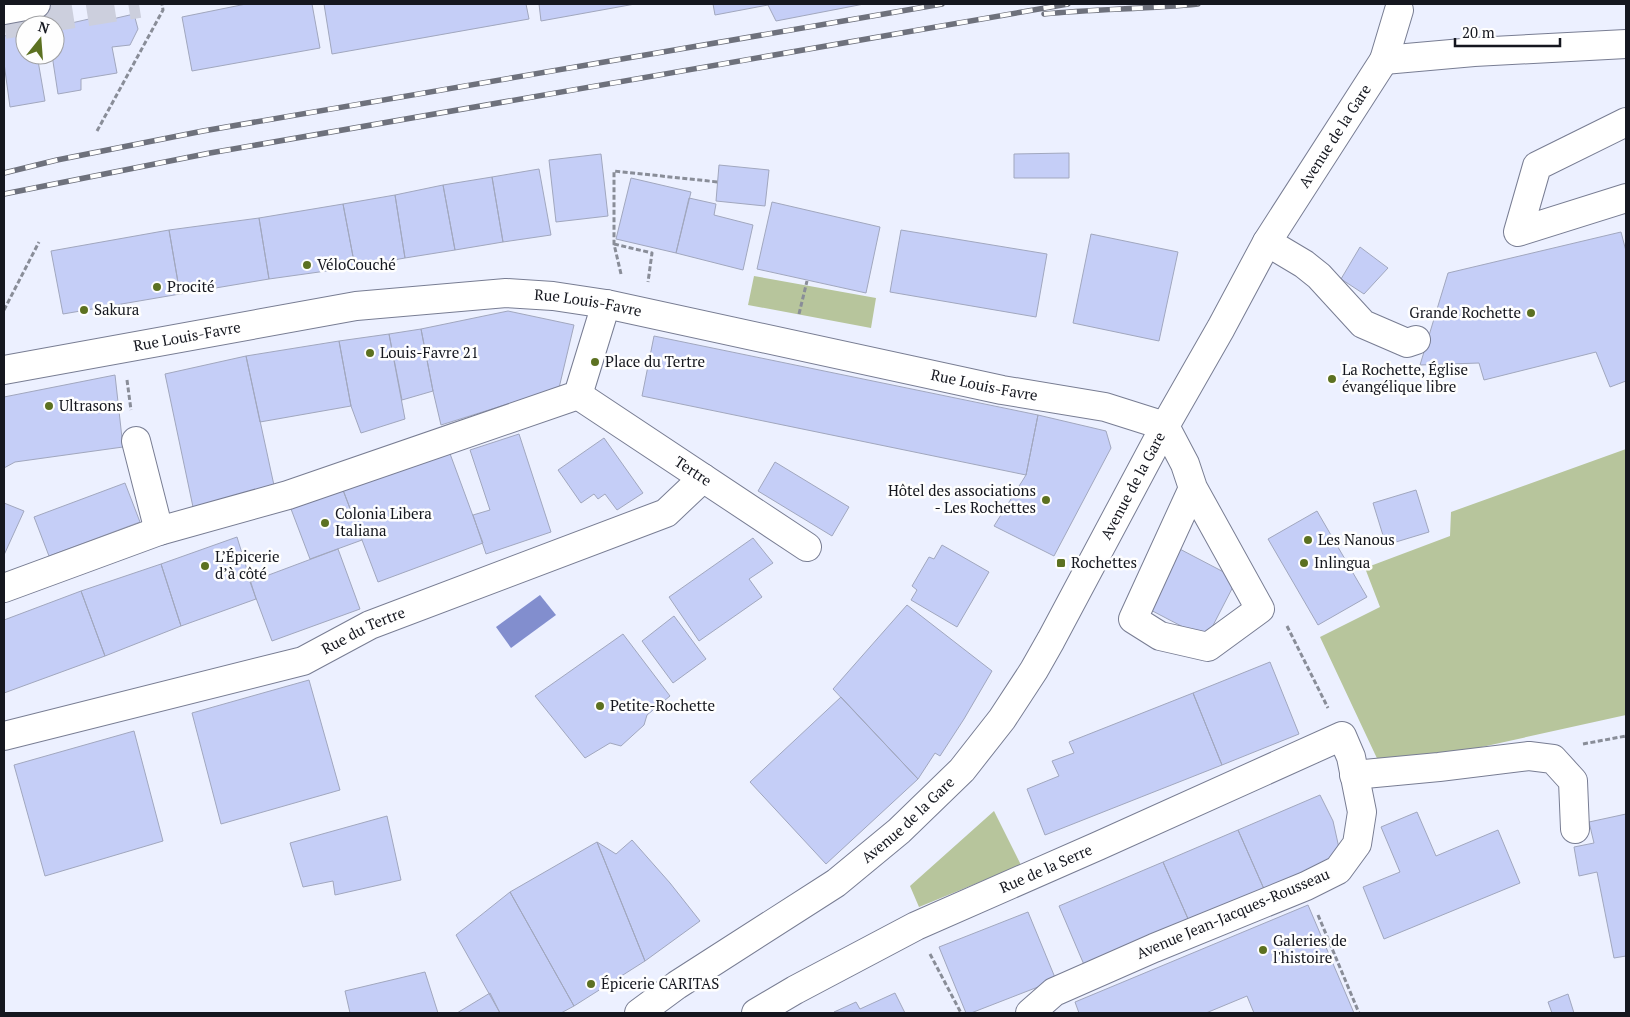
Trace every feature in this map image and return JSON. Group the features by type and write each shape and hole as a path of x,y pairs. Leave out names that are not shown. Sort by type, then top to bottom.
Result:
{"street":[{"path":"4,10 36,4"},
{"name":"Avenue de la Gare","path":"638,1013 677,985 836,882 899,831 962,770 1002,719 1034,670 1165,426 1267,242 1384,60 1399,10"},
{"path":"1384,60 1474,52 1626,44"},
{"path":"1626,122 1537,166 1518,232 1626,198"},
{"path":"1267,242 1320,276 1363,324 1407,343 1416,340"},
{"name":"Rue Louis-Favre","path":"4,370 356,306 506,293 553,296 617,306 1002,390 1105,407 1165,426"},
{"path":"4,588 159,531 288,496 578,395 617,306"},
{"name":"Tertre","path":"578,395 807,546"},
{"path":"1165,426 1185,464 1193,488 1260,609 1208,647 1160,636 1133,619 1193,488"},
{"path":"136,441 159,531"},
{"name":"Rue du Tertre","path":"4,736 303,661 370,625 666,513 703,478"},
{"name":"Avenue Jean-Jacques-Rousseau","path":"1030,1013 1054,992 1154,948 1306,886 1338,870 1357,844 1362,812 1351,757 1342,736"},
{"name":"Rue de la Serre","path":"756,1013 916,926 1342,736"},
{"path":"1354,775 1529,756 1552,759 1573,781 1575,829"}],"path":[{"path":"97,131 163,10 162,4"},
{"path":"617,306 614,244 614,171 718,182"},
{"path":"4,310 38,242"},
{"path":"614,244 652,253"},
{"path":"4,295 10,298"},
{"path":"118,350 126,378 136,441"},
{"path":"1285,622 1342,736"},
{"path":"1574,745 1626,736"},
{"path":"1306,886 1359,1013"},
{"path":"916,926 961,1013"}],"green space":[{"path":"754,276 876,298 871,328 748,305"},
{"path":"1626,449 1626,715 1382,769 1320,637 1380,607 1365,568 1450,536 1451,512"},
{"path":"994,811 1021,865 919,907 910,886"}],"water":[{"path":"540,595 556,615 511,648 496,627"}],"building":[{"path":"246,4 312,4 320,48 192,71 182,17"},
{"path":"324,4 526,4 529,19 332,54"},
{"path":"539,4 635,4 541,21"},
{"path":"713,4 864,4 776,21 768,5 715,15"},
{"path":"134,14 138,29 130,45 112,47 117,73 81,79 81,90 58,94 54,65 65,65 65,28 68,28 67,24 89,19 95,23"},
{"path":"15,34 15,65 39,65 45,101 10,107 4,63 4,36"},
{"path":"1069,153 1069,178 1014,178 1014,154"},
{"path":"601,154 608,216 556,222 549,160"},
{"path":"719,165 769,170 765,206 716,201"},
{"path":"539,169 551,235 503,242 492,177"},
{"path":"492,177 503,242 455,250 443,185"},
{"path":"631,178 691,192 676,253 616,239"},
{"path":"443,185 455,250 405,258 395,195"},
{"path":"395,195 405,258 355,267 343,204"},
{"path":"689,198 716,204 714,215 753,225 743,270 676,253"},
{"path":"772,202 880,227 866,293 757,269"},
{"path":"343,204 355,267 269,279 259,218"},
{"path":"259,218 269,279 180,294 169,230"},
{"path":"169,230 180,294 63,314 51,251"},
{"path":"901,230 1047,254 1036,317 890,292"},
{"name":"Grande Rochette","path":"1621,232 1626,251 1626,381 1610,387 1596,352 1484,380 1479,363 1420,365 1448,273"},
{"path":"1091,234 1178,252 1159,341 1073,323"},
{"path":"1360,247 1388,268 1364,294 1341,279"},
{"path":"508,311 574,325 559,388 441,425 421,329"},
{"path":"421,329 433,391 402,400 389,334"},
{"path":"389,334 405,419 361,433 351,406 339,341"},
{"path":"654,336 1038,415 1026,475 642,396"},
{"path":"339,341 351,406 260,422 246,356"},
{"path":"246,356 275,490 193,507 165,374"},
{"path":"115,375 123,447 15,462 4,468 4,397"},
{"name":"Hôtel des associations - Les Rochettes","path":"1038,415 1106,431 1111,448 1054,556 994,526 1026,475"},
{"path":"519,434 551,532 486,554 473,515 490,510 470,450"},
{"path":"604,438 643,493 617,510 605,494 598,499 594,494 581,503 558,470"},
{"path":"449,451 483,543 378,582 343,490"},
{"path":"775,462 849,507 832,536 758,491"},
{"path":"125,483 140,522 49,556 34,517"},
{"path":"343,490 362,540 310,559 291,509"},
{"path":"1416,490 1429,532 1386,545 1373,503"},
{"path":"4,503 24,511 4,555"},
{"path":"1317,511 1367,597 1318,625 1268,539"},
{"path":"237,537 256,599 181,626 161,564"},
{"path":"753,538 773,563 749,579 762,597 699,641 669,597"},
{"path":"942,545 989,572 957,627 911,600 917,590 912,586 929,557 934,559"},
{"path":"1174,546 1237,579 1206,639 1143,606"},
{"path":"338,549 360,609 272,641 250,582"},
{"path":"161,564 181,626 105,656 81,591"},
{"path":"81,591 105,656 4,693 4,620"},
{"path":"907,605 992,671 940,756 935,753 918,779 833,689"},
{"path":"674,616 706,659 673,683 642,641"},
{"name":"Petite-Rochette","path":"623,634 670,696 647,715 644,725 621,746 610,743 585,758 535,696"},
{"path":"1270,662 1299,734 1222,765 1193,693"},
{"path":"309,680 340,790 221,824 192,713"},
{"path":"1193,693 1222,765 1045,835 1027,789 1059,776 1052,761 1074,753 1069,742"},
{"path":"841,697 918,779 826,864 750,782"},
{"path":"134,731 163,841 45,876 14,765"},
{"path":"1320,795 1333,821 1339,848 1326,863 1264,889 1238,830"},
{"path":"1417,812 1436,856 1498,830 1520,883 1384,939 1363,887 1400,872 1381,827"},
{"path":"1626,814 1626,956 1614,958 1597,872 1579,876 1574,847 1594,843 1589,822"},
{"path":"387,816 401,880 335,895 333,881 303,887 290,843"},
{"path":"1238,830 1264,889 1189,921 1163,862"},
{"path":"632,840 700,921 645,961 597,842 616,854"},
{"path":"597,842 645,961 574,1006 510,892"},
{"path":"1163,862 1189,921 1085,967 1059,906"},
{"path":"510,892 574,1006 561,1013 500,1013 456,935"},
{"name":"Galeries de l'histoire","path":"1308,905 1354,1013 1254,1013 1247,996 1206,1013 1079,1013 1075,1002"},
{"path":"1028,912 1056,980 971,1013 966,1013 939,947"},
{"path":"425,972 438,1013 350,1013 345,991"},
{"path":"490,993 500,1013 457,1013"},
{"path":"895,993 905,1013 834,1012 856,1002 860,1009"},
{"path":"1568,994 1574,1013 1552,1013 1548,1002"}],"tunnel":[{"path":"4,25 139,4"}],"railway":[{"path":"4,173 57,160 203,131 942,4"},
{"path":"4,194 210,153 1068,4"},
{"path":"1044,14 1198,4"}],"place":[{"name":"VéloCouché","path":"307,265"},
{"name":"Procité","path":"157,287"},
{"name":"Sakura","path":"84,310"},
{"name":"Grande Rochette","path":"1531,313"},
{"name":"Louis-Favre 21","path":"370,353"},
{"name":"Place du Tertre","path":"595,362"},
{"name":"La Rochette, Église évangélique libre","path":"1332,379"},
{"name":"Ultrasons","path":"49,406"},
{"name":"Hôtel des associations - Les Rochettes","path":"1046,500"},
{"name":"Colonia Libera Italiana","path":"325,523"},
{"name":"Les Nanous","path":"1308,540"},
{"name":"Rochettes","path":"1061,563"},
{"name":"Inlingua","path":"1304,563"},
{"name":"L’Épicerie d’à côté","path":"205,566"},
{"name":"Petite-Rochette","path":"600,706"},
{"name":"Galeries de l'histoire","path":"1263,950"},
{"name":"Épicerie CARITAS","path":"591,984"}]}
